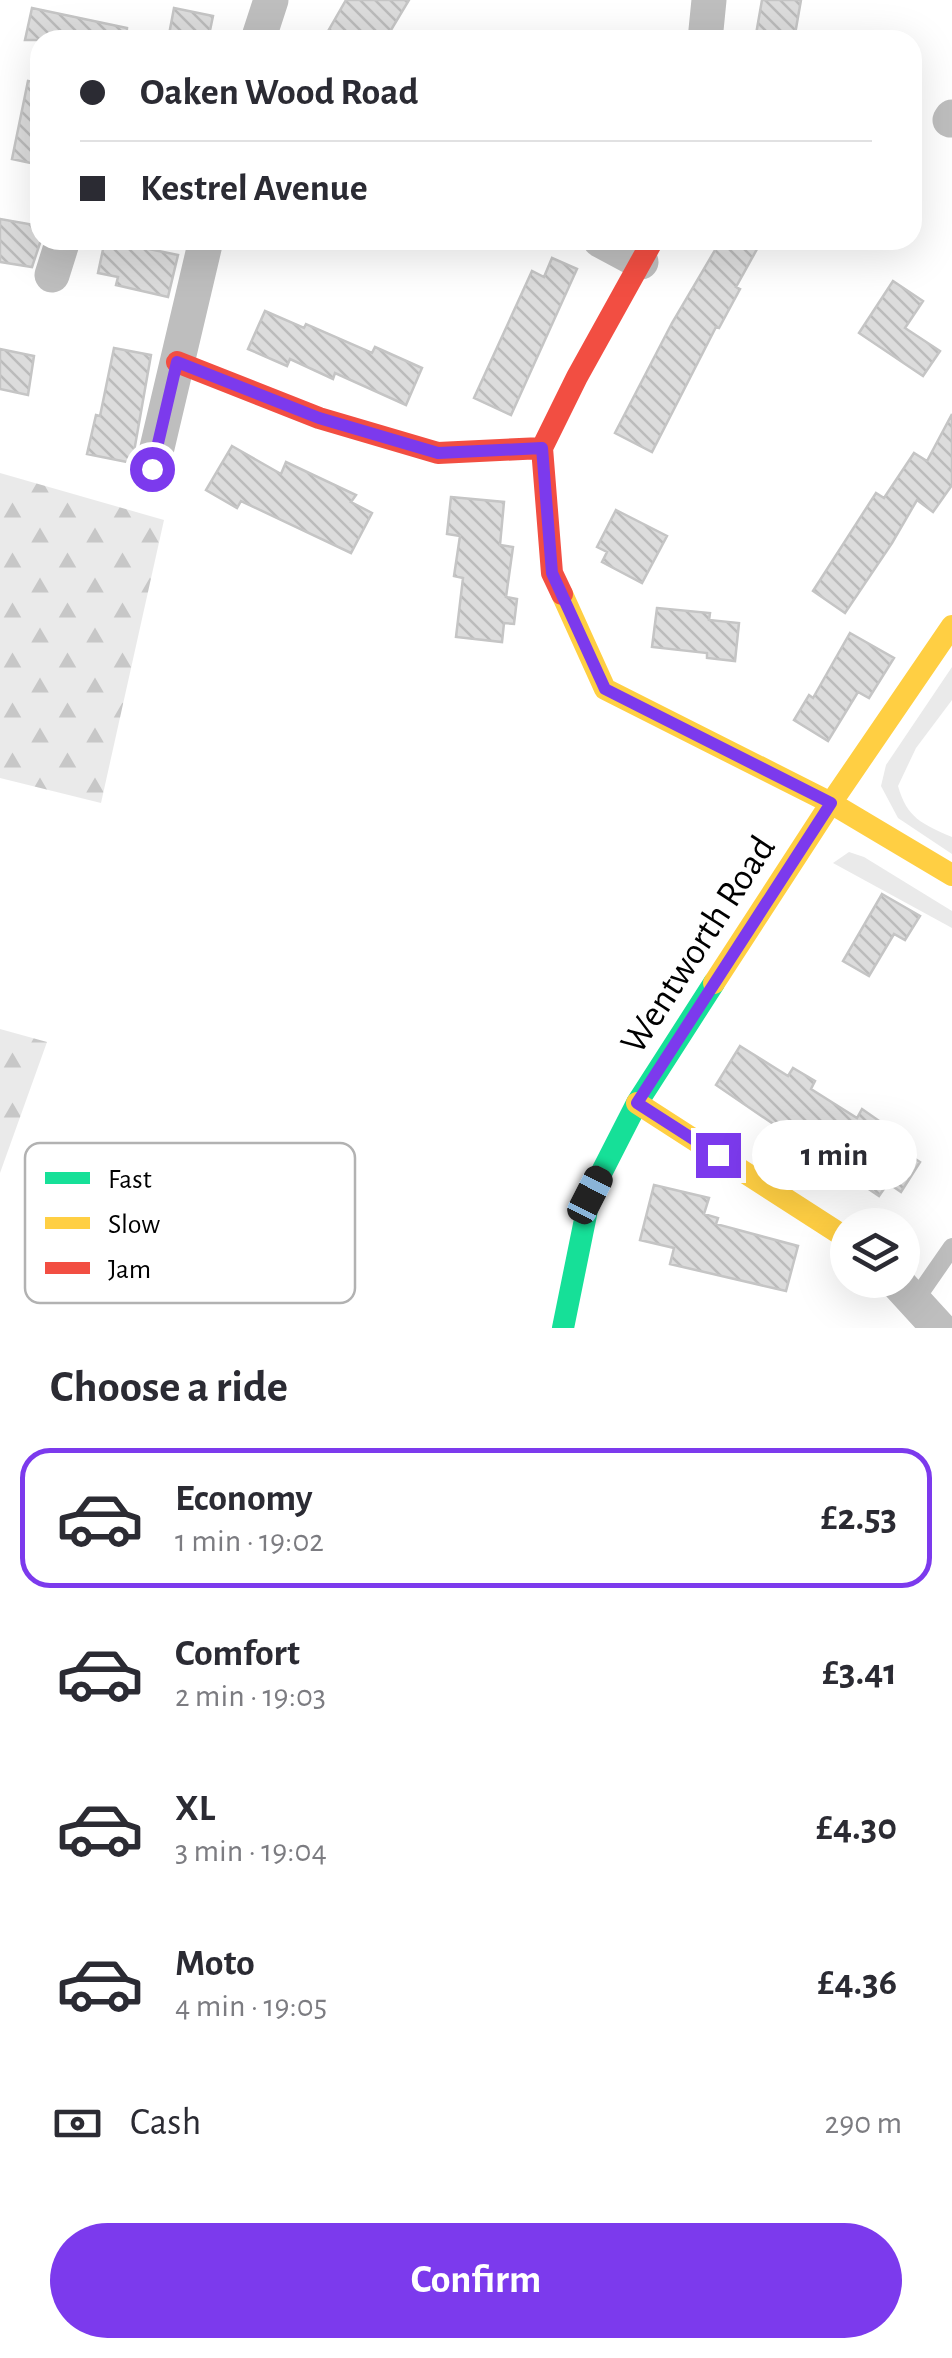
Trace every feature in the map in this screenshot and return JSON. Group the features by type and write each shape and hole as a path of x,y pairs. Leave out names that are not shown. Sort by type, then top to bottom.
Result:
{"street":[{"path":"261,30 271,0"},
{"path":"706,30 708,0"},
{"path":"52,274 59,250"},
{"path":"152,469 204,250"},
{"path":"647,251 542,448 552,573 605,689 831,803 952,875"},
{"path":"177,362 319,418 438,453 542,448"},
{"name":"Wentworth Road","path":"563,1328 590,1195 637,1103 831,803 952,626"},
{"path":"637,1103 830,1227"},
{"path":"913,1298 939,1328"}],"lane":[{"path":"920,1277 952,1247"}],"green space":[{"path":"0,473 164,520 101,803 0,778"},
{"path":"952,667 952,700 916,748 898,786 906,806 917,819 952,837 952,854 898,818 881,786 886,765"},
{"path":"849,852 864,857 952,911 952,928 833,863"},
{"path":"0,1029 47,1042 0,1173"}],"building":[{"path":"346,0 409,0 391,30 329,30"},
{"path":"762,0 801,0 796,30 757,30"},
{"path":"32,8 127,28 30,30 30,40 25,40"},
{"path":"174,8 213,16 210,30 170,30"},
{"path":"28,81 30,81 30,163 12,159"},
{"path":"0,219 30,224 30,250 38,250 32,267 0,262"},
{"path":"103,250 154,250 178,255 168,297 116,285 118,277 98,273"},
{"path":"715,250 756,250 736,287 740,289 719,328 716,327 652,452 615,433"},
{"path":"552,258 577,269 511,415 474,398 532,271 544,277"},
{"path":"893,281 923,301 905,328 940,351 923,376 859,333"},
{"path":"265,311 372,353 375,347 422,368 406,405 335,373 333,379 290,359 287,366 248,349"},
{"path":"114,348 151,355 132,463 87,454 96,415 100,416"},
{"path":"0,349 34,356 28,395 0,389"},
{"path":"952,414 952,485 933,512 917,500 845,613 813,591 876,493 884,498 914,453 927,461"},
{"path":"232,446 281,474 286,462 356,495 351,502 372,513 351,553 241,501 237,508 206,490"},
{"path":"451,497 504,502 500,545 513,547 506,597 517,599 514,624 504,623 502,642 456,637 463,578 454,576 460,536 447,534"},
{"path":"616,510 667,536 642,583 602,562 607,552 597,547"},
{"path":"657,608 710,613 709,620 739,623 735,661 707,658 707,653 652,647"},
{"path":"850,633 894,658 869,698 858,692 828,741 794,720 809,695 813,698"},
{"path":"882,894 920,916 905,940 894,934 869,976 843,961"},
{"path":"740,1046 788,1076 793,1068 815,1081 811,1089 857,1118 862,1109 885,1125 879,1135 920,1162 901,1192 888,1183 879,1196 716,1085"},
{"path":"654,1185 709,1198 704,1214 718,1218 716,1224 798,1246 786,1291 670,1264 674,1248 640,1240"}],"traffic: fast":[{"path":"563,1328 590,1195 637,1103 714,983"}],"traffic: slow":[{"path":"562,594 605,689 831,803 952,875"},
{"path":"714,983 952,626"},
{"path":"637,1103 830,1227"}],"traffic: jam":[{"path":"562,594 552,573 542,448 647,250"},
{"path":"177,362 319,418 438,453 542,448"}],"route":[{"path":"152,469 177,362 319,418 438,453 542,448 552,573 605,689 831,803 637,1103 718,1155"}]}
